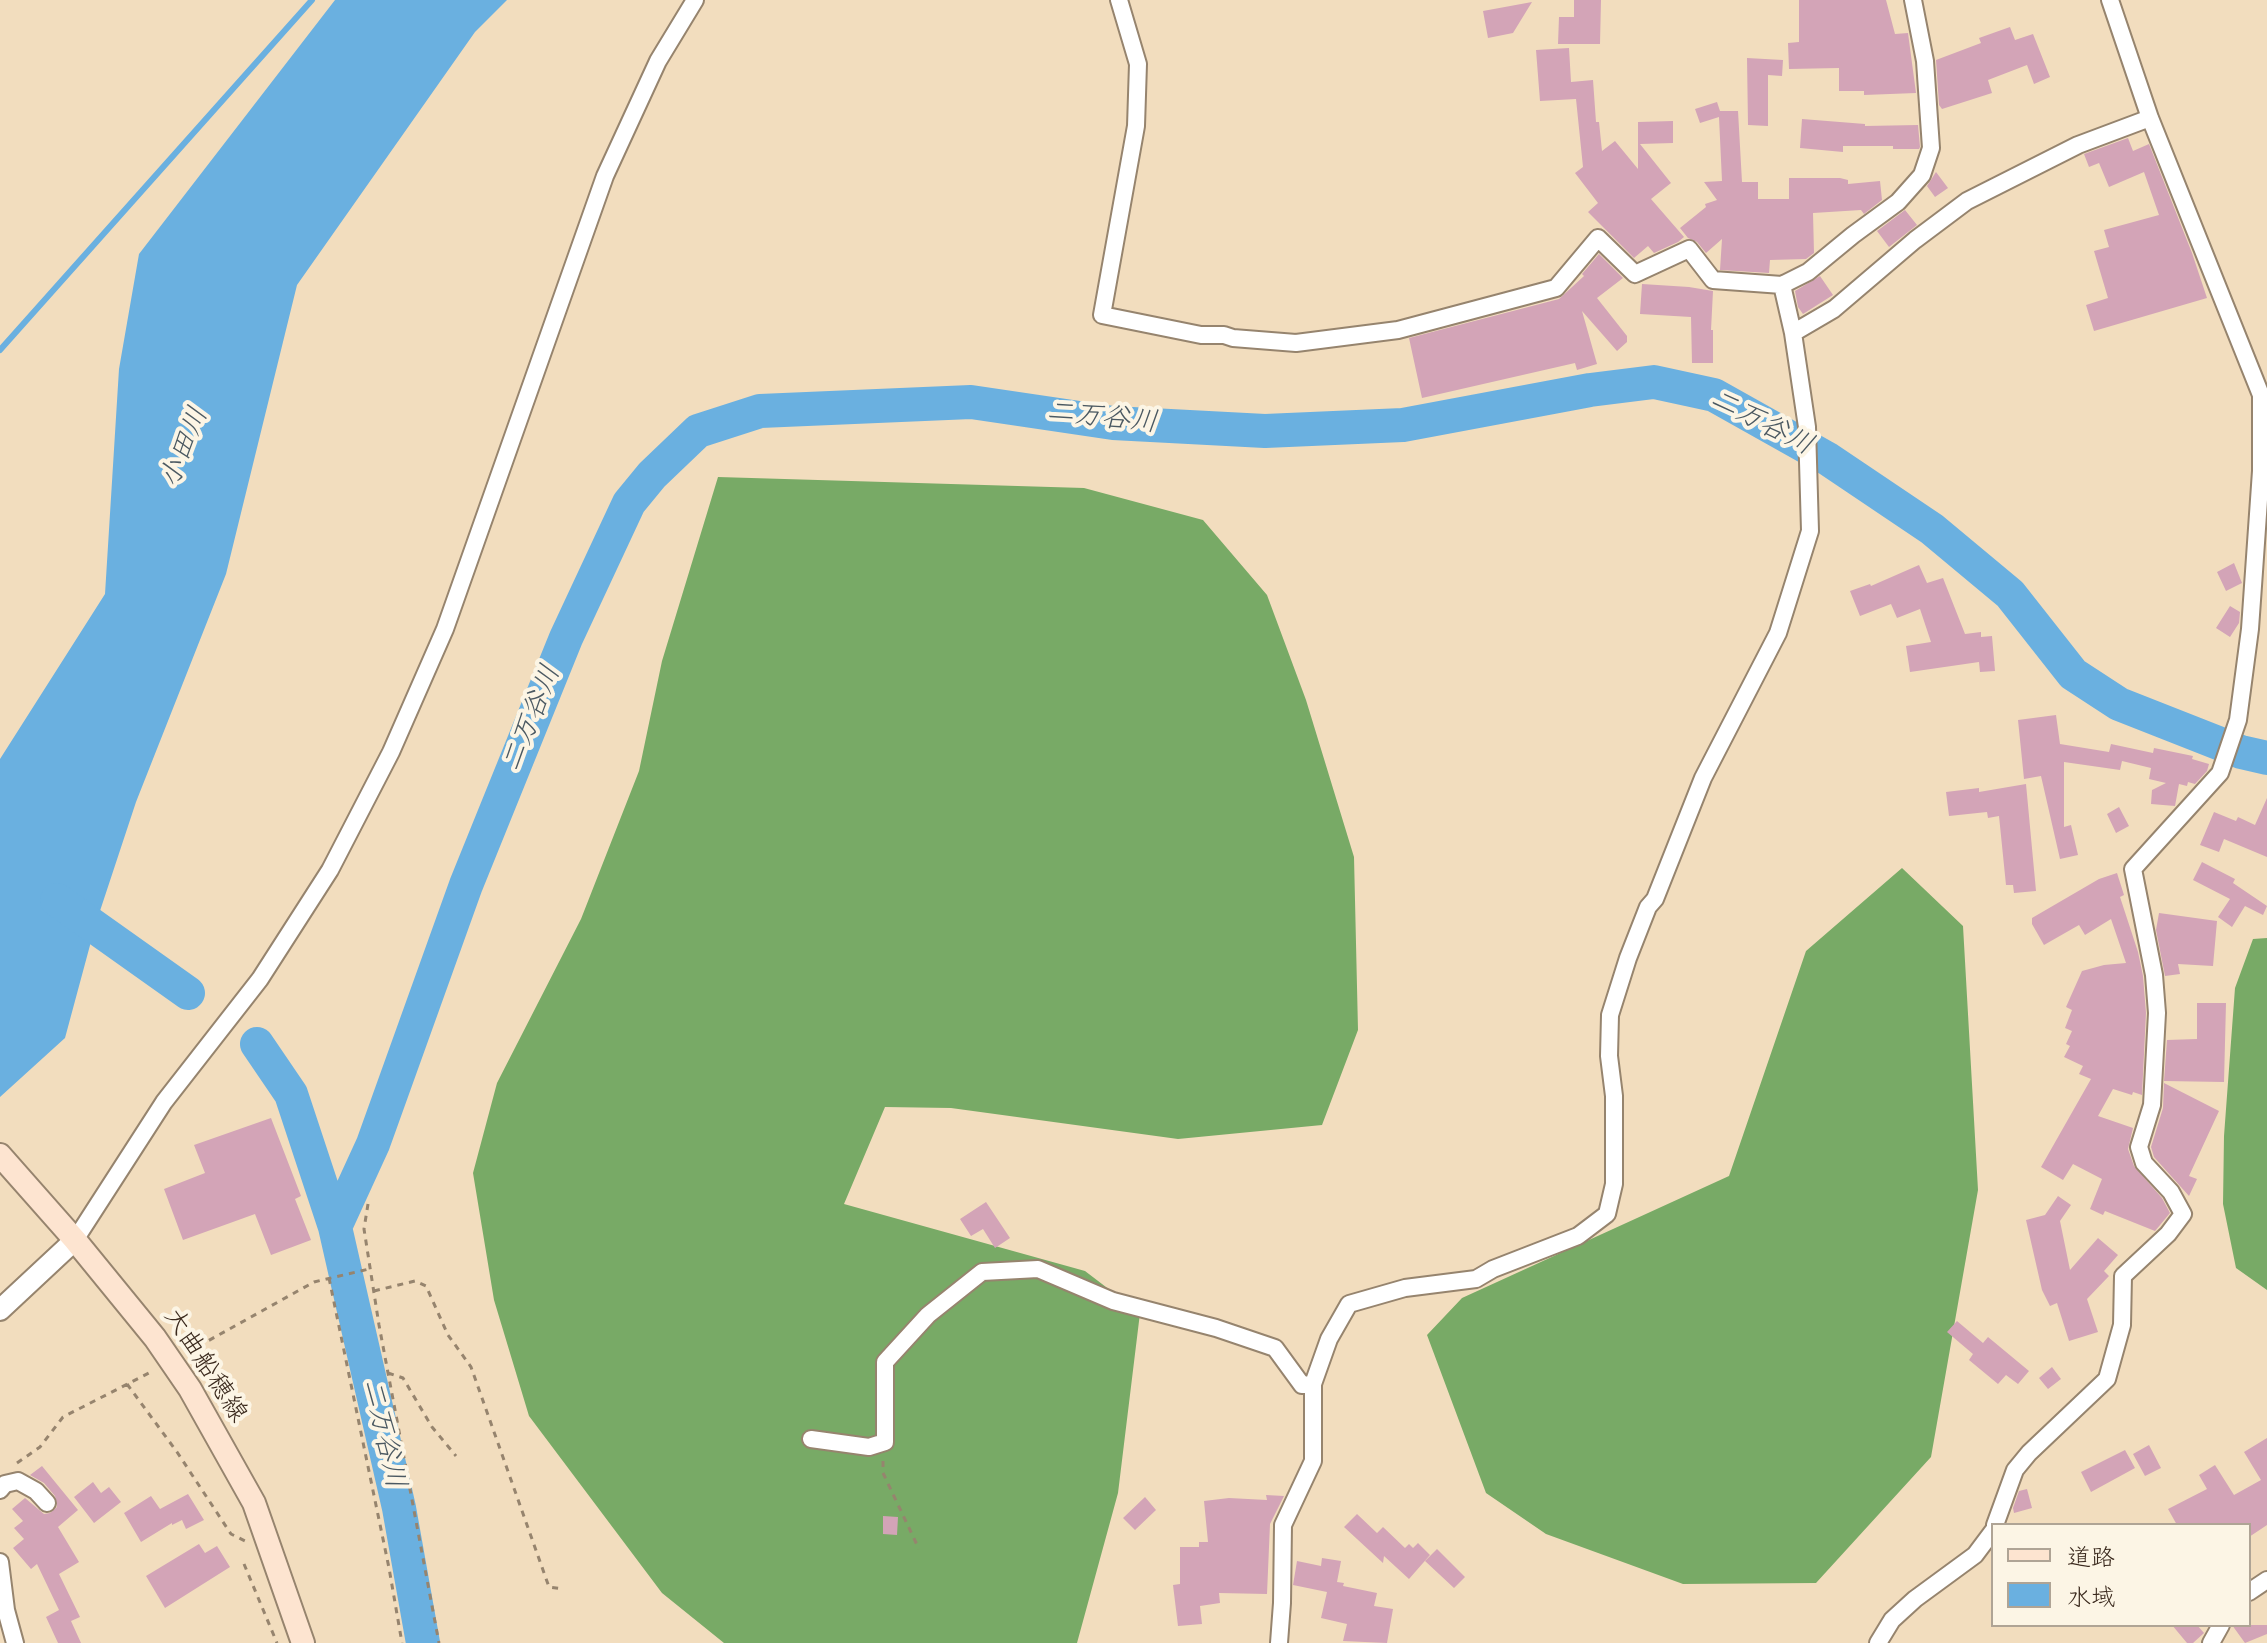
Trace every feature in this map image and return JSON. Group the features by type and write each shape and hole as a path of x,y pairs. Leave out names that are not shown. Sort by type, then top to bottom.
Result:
{"main road":[{"name":"大曲船穂線","path":"0,1155 155,1338 190,1389 254,1503 303,1643"}],"street":[{"path":"0,1310 75,1240 164,1102 260,979 330,870 391,752 445,629 605,176 658,61 695,0"},
{"path":"1119,0 1138,64 1136,126 1102,315 1201,335 1296,343 1364,336 1459,315 1556,288 1598,238 1635,274 1689,249 1713,280 1782,285 1808,272 1898,202 1922,175 1931,148 1925,61 1913,0"},
{"path":"1996,1523 2015,1470 2107,1379 2122,1325 2123,1276 2168,1234 2183,1214 2171,1192 2144,1163 2139,1147 2152,1105 2157,1013 2154,975 2133,869 2220,773 2238,720 2250,629 2261,471 2261,395 2150,118 2110,0"},
{"path":"1793,333 1834,309 1915,240 1967,201 2078,145 2150,118"},
{"path":"1279,1643 1283,1525 1313,1461 1313,1384 1329,1339 1349,1304 1405,1288 1476,1279 1493,1269 1578,1236 1607,1214 1614,1184 1610,1015 1633,945 1648,907 1655,899 1703,778 1778,633 1810,531 1807,427 1793,333 1782,285"},
{"path":"811,1439 869,1447 885,1442 885,1362 928,1315 982,1272 1038,1269 1113,1301 1246,1338 1275,1348 1302,1385 1313,1384"},
{"path":"0,1490 5,1484 18,1481 36,1491 47,1503"},
{"path":"1878,1643 1892,1620 1975,1555 1991,1534"},
{"path":"0,1562 6,1610 15,1643"}],"path":[{"path":"368,1204 364,1229 370,1269 439,1643"},
{"path":"185,1354 314,1282 370,1269"},
{"path":"331,1278 402,1643"},
{"path":"374,1291 415,1281 426,1286 448,1335 471,1367 549,1587 564,1589"},
{"path":"10,1467 40,1447 63,1417 149,1373"},
{"path":"388,1373 403,1378 432,1427 456,1456"},
{"path":"127,1384 231,1534 243,1541 267,1541"},
{"path":"885,1442 883,1473 919,1549"},
{"path":"244,1564 277,1643"}],"green space":[{"path":"718,477 1084,488 1203,520 1267,595 1306,700 1354,857 1358,1030 1322,1125 1178,1139 951,1108 885,1107 844,1204 1085,1271 1140,1313 1118,1493 1077,1643 724,1643 662,1593 529,1416 494,1300 473,1173 497,1083 581,919 639,771 662,661"},
{"path":"1902,868 1963,926 1978,1190 1931,1457 1816,1583 1683,1584 1546,1534 1486,1493 1427,1335 1462,1298 1729,1176 1806,951"},
{"path":"2267,938 2267,1290 2236,1268 2223,1204 2224,1136 2235,988 2253,939"}],"water":[{"name":"小田川","path":"335,0 507,0 475,32 297,285 226,574 136,802 96,923 65,1038 0,1097 0,759 105,594 119,369 139,254"}],"building":[{"path":"1574,0 1601,0 1600,44 1558,44 1559,17 1574,17"},
{"path":"1799,0 1886,0 1895,34 1908,33 1916,93 1864,95 1864,91 1839,91 1839,68 1789,69 1788,43 1799,42"},
{"path":"1532,2 1513,33 1488,38 1483,11"},
{"path":"2010,27 2015,40 2033,34 2050,77 2034,84 2027,65 1988,80 1992,93 1942,109 1939,105 1936,60 1981,43 1979,38"},
{"path":"1569,48 1571,82 1593,80 1602,151 1615,141 1638,169 1638,122 1673,121 1673,143 1640,144 1671,183 1651,199 1684,237 1678,242 1654,253 1648,246 1634,258 1588,212 1598,203 1575,173 1583,167 1576,99 1540,101 1536,50"},
{"path":"1747,58 1783,60 1782,76 1768,75 1768,126 1748,125"},
{"path":"1717,102 1720,111 1738,111 1742,182 1758,182 1758,199 1789,199 1789,178 1840,178 1848,180 1848,184 1880,181 1882,200 1864,214 1861,210 1813,213 1814,253 1806,259 1770,260 1769,273 1720,270 1722,239 1706,253 1680,228 1706,207 1705,204 1717,200 1704,182 1722,181 1719,117 1700,123 1695,109"},
{"path":"1802,119 1865,126 1918,125 1920,147 1843,146 1843,152 1800,148"},
{"path":"2128,138 2133,151 2149,144 2207,298 2094,331 2086,305 2108,298 2094,251 2109,247 2104,230 2159,215 2144,172 2109,187 2099,163 2089,167 2084,154"},
{"path":"1936,172 1948,188 1935,197 1927,186"},
{"path":"1905,210 1917,225 1889,247 1877,231"},
{"path":"1599,254 1623,278 1597,298 1627,336 1627,342 1617,351 1582,311 1597,364 1577,370 1575,363 1422,398 1409,338 1559,299 1584,276 1582,274"},
{"path":"1820,276 1833,295 1803,314 1798,307 1795,291"},
{"path":"1642,284 1713,291 1713,363 1692,363 1691,317 1640,314"},
{"path":"2234,563 2242,583 2226,591 2217,572"},
{"path":"1919,565 1927,583 1943,578 1965,634 1981,632 1981,637 1992,636 1995,671 1980,672 1979,662 1910,672 1906,646 1931,642 1920,609 1897,618 1891,604 1860,616 1850,591 1871,586"},
{"path":"2230,606 2240,612 2239,623 2230,637 2216,628"},
{"path":"2056,715 2060,744 2109,752 2111,744 2153,753 2154,748 2193,756 2192,759 2209,764 2207,771 2195,784 2179,784 2175,806 2151,804 2152,790 2166,783 2149,779 2151,768 2122,761 2120,770 2064,762 2064,827 2071,825 2078,855 2060,859 2041,776 2024,779 2018,720"},
{"path":"2026,784 2036,891 2014,893 2013,885 2006,885 1999,816 1988,818 1987,812 1949,816 1946,792 1979,788 1979,792"},
{"path":"2267,798 2267,857 2224,839 2219,852 2200,845 2214,812 2236,821 2238,817 2255,825"},
{"path":"2119,807 2129,826 2116,833 2107,814"},
{"path":"2202,862 2235,879 2233,883 2267,906 2263,915 2245,906 2232,927 2218,917 2230,899 2193,880"},
{"path":"2117,873 2124,895 2120,897 2143,976 2146,1013 2142,1095 2113,1089 2098,1116 2133,1128 2128,1149 2134,1166 2162,1198 2170,1213 2155,1231 2105,1211 2103,1215 2090,1209 2102,1179 2073,1164 2063,1180 2041,1167 2091,1079 2079,1074 2083,1066 2064,1057 2070,1046 2066,1044 2072,1031 2065,1028 2072,1010 2066,1007 2082,971 2126,963 2111,919 2085,935 2079,925 2044,945 2032,924 2032,918 2099,879"},
{"path":"2159,913 2217,921 2213,966 2178,964 2180,974 2165,976 2156,930"},
{"path":"2197,1003 2226,1003 2224,1082 2164,1081 2167,1040 2197,1039"},
{"path":"2164,1083 2219,1111 2189,1176 2197,1179 2189,1196 2154,1157 2151,1147 2163,1108"},
{"path":"271,1118 301,1196 295,1199 311,1240 271,1255 255,1214 183,1240 164,1189 205,1173 194,1145"},
{"path":"2058,1196 2071,1205 2060,1221 2070,1270 2098,1238 2118,1255 2104,1271 2109,1276 2087,1299 2098,1332 2069,1341 2057,1303 2050,1306 2042,1290 2026,1220 2045,1215"},
{"path":"986,1202 1010,1238 995,1248 983,1229 971,1236 960,1219"},
{"path":"1957,1321 1983,1343 1988,1337 2029,1371 2018,1384 2006,1375 1998,1384 1969,1360 1973,1354 1947,1332"},
{"path":"2052,1367 2061,1379 2048,1389 2039,1378"},
{"path":"2267,1438 2267,1525 2251,1536 2251,1523 2176,1523 2168,1509 2207,1489 2199,1475 2215,1465 2234,1495 2261,1480 2244,1452"},
{"path":"2149,1445 2161,1468 2145,1476 2133,1454"},
{"path":"2125,1450 2135,1468 2091,1492 2081,1472"},
{"path":"42,1466 78,1510 58,1527 79,1562 59,1574 80,1617 71,1621 81,1643 58,1643 46,1617 59,1610 37,1564 31,1569 13,1548 24,1539 14,1528 23,1521 12,1509 25,1498 44,1514 57,1507 55,1496 44,1483 30,1475"},
{"path":"93,1482 101,1493 109,1487 121,1502 94,1523 74,1497"},
{"path":"2027,1489 2032,1508 2014,1513 2019,1491"},
{"path":"188,1494 204,1520 186,1529 182,1520 172,1523 141,1542 124,1513 151,1496 160,1509"},
{"path":"1266,1495 1284,1496 1270,1524 1267,1594 1219,1593 1220,1603 1200,1606 1202,1624 1178,1626 1173,1585 1180,1584 1180,1547 1199,1547 1199,1542 1208,1542 1204,1501 1229,1498 1267,1500"},
{"path":"1145,1497 1156,1510 1135,1530 1123,1518"},
{"path":"1357,1514 1377,1533 1383,1527 1405,1548 1409,1544 1413,1548 1418,1543 1430,1555 1409,1579 1384,1556 1383,1563 1344,1527"},
{"path":"883,1516 898,1517 897,1535 883,1534"},
{"path":"199,1544 205,1553 217,1546 230,1567 165,1608 146,1576"},
{"path":"1437,1549 1465,1577 1454,1588 1425,1561"},
{"path":"1322,1558 1341,1561 1337,1582 1377,1593 1374,1606 1393,1609 1387,1643 1343,1641 1347,1624 1321,1618 1327,1592 1293,1585 1297,1561 1321,1566"},
{"path":"2267,1625 2267,1634 2245,1643 2233,1627"},
{"path":"2174,1627 2199,1627 2204,1633 2193,1643 2187,1643"}],"waterway":[{"path":"0,350 312,0"},
{"name":"二万谷川","path":"335,1227 373,1144 466,885 566,638 629,503 652,475 698,431 760,411 971,402 1113,423 1265,431 1403,425 1590,390 1654,382 1714,395 1828,459 1932,529 2010,594 2073,674 2119,704 2241,752 2267,758"},
{"name":"二万谷川","path":"57,900 188,993"},
{"name":"二万谷川","path":"257,1044 291,1094 335,1227 399,1508 423,1643"}]}
